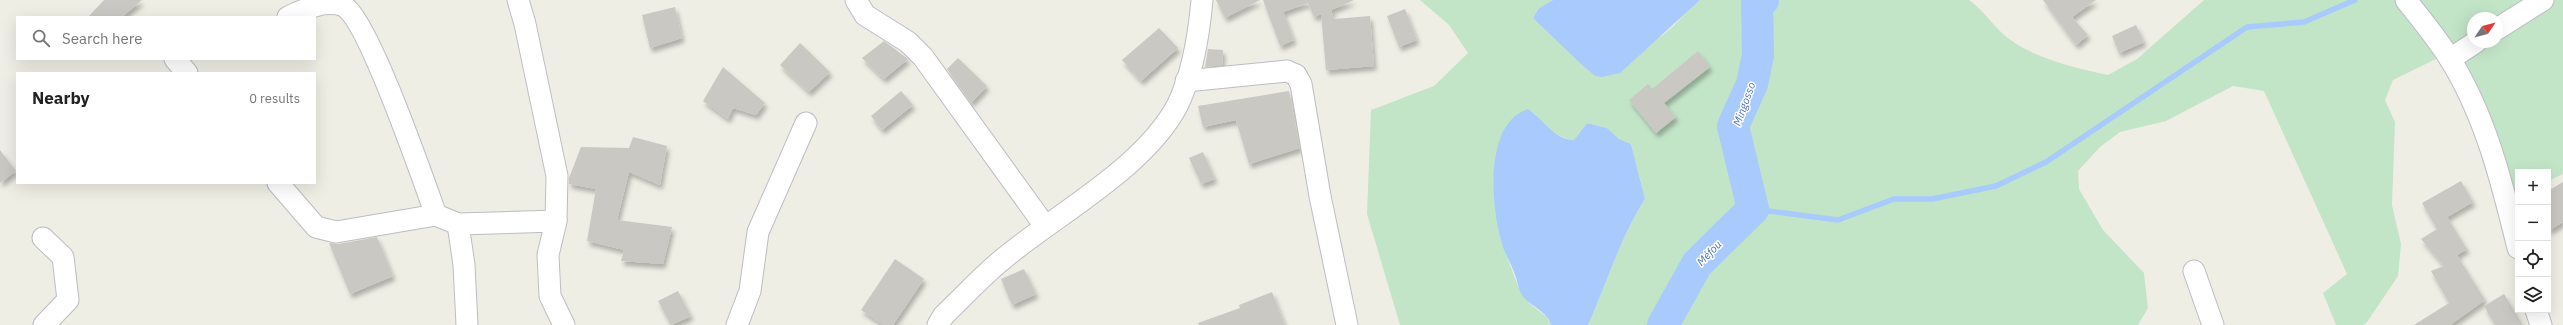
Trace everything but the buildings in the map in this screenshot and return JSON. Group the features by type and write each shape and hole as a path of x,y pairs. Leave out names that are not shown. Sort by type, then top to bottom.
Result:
{"street":[{"path":"518,0 537,77 557,176 556,221 548,255 550,296 564,325"},
{"path":"856,0 865,15 908,42 923,57 1045,226"},
{"path":"938,325 944,315 1002,260 1147,148 1177,106 1186,81 1200,26 1202,0"},
{"path":"2406,0 2450,58 2487,135 2516,241"},
{"path":"2503,25 2543,0"},
{"path":"290,16 319,2 328,1 344,6 358,25 384,72 436,215"},
{"path":"2450,58 2467,48"},
{"path":"176,60 186,72"},
{"path":"1186,81 1287,71 1296,75 1301,84 1320,196 1348,325"},
{"path":"737,325 750,291 758,232 806,124"},
{"path":"279,184 316,227 336,232 436,215 458,224 556,221"},
{"path":"458,224 464,265 467,325"},
{"path":"43,238 63,257 68,300 44,325"},
{"path":"2194,271 2213,325"},
{"path":"740,325 758,284"},
{"path":"2537,313 2541,325"}],"green space":[{"path":"1420,0 1553,0 1539,8 1533,18 1595,76 1656,40 1700,0 1969,0 1980,9 2004,35 2020,46 2057,62 2108,75 2137,59 2204,0 2563,0 2563,174 2551,180 2551,169 2515,169 2515,191 2510,189 2442,56 2393,80 2385,100 2395,122 2392,205 2401,244 2398,276 2367,322 2363,325 2336,325 2323,293 2347,274 2264,91 2233,86 2166,121 2120,132 2100,147 2078,171 2079,189 2103,230 2144,273 2148,308 2138,325 1588,325 1628,229 1645,199 1631,144 1619,139 1607,128 1587,123 1574,140 1568,139 1552,131 1534,113 1504,249 1518,286 1529,303 1547,317 1551,325 1400,325 1367,214 1371,110 1434,86 1468,53 1449,25"}],"water":[{"path":"1553,0 1700,0 1620,73 1602,77 1595,76 1533,18 1539,8"},
{"path":"1528,109 1560,137 1574,140 1587,123 1607,128 1619,139 1631,144 1645,199 1628,229 1588,325 1551,325 1549,320 1542,312 1525,299 1519,289 1499,234 1494,193 1494,171 1497,150 1503,132 1513,118"}],"waterway":[{"name":"Mingosso","path":"1663,325 1697,264 1753,209 1733,126 1752,84 1758,55 1757,4 1763,0"},
{"path":"1753,209 1838,220 1894,199 1932,199 1996,186 2046,162 2247,27 2304,22 2355,0"}],"water label":[{"name":"Méfou","path":"1709,253"}]}
